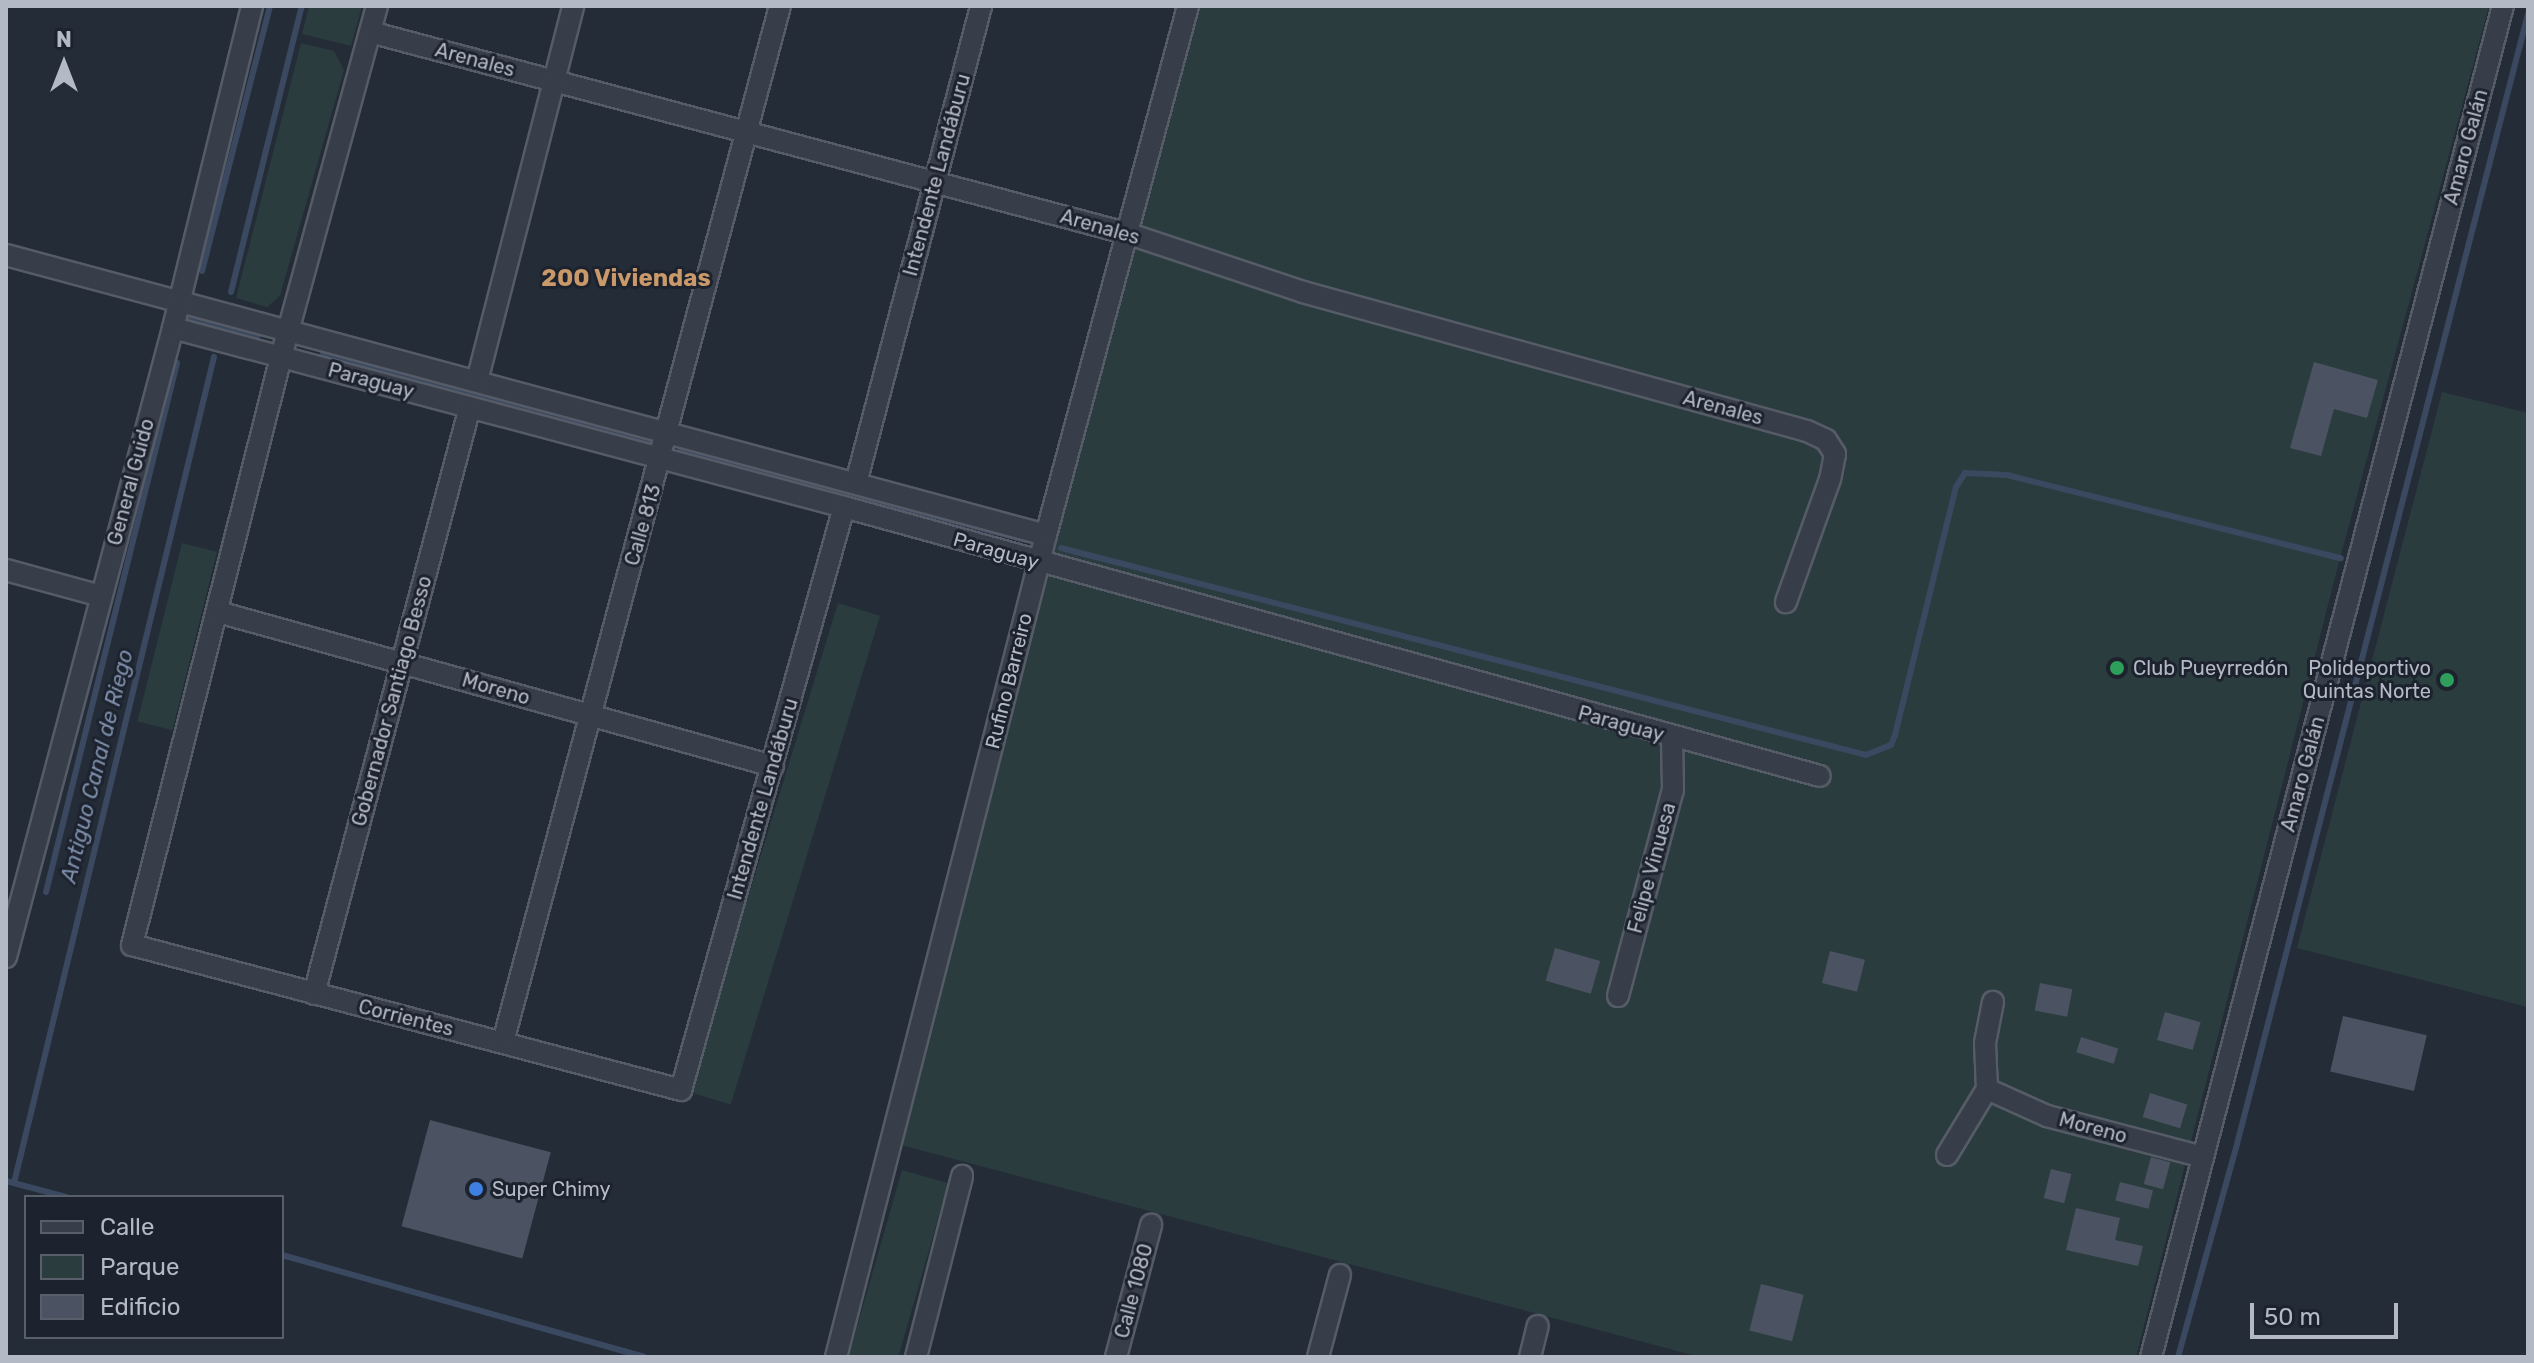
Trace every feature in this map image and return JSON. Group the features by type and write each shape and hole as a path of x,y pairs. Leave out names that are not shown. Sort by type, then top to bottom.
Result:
{"street":[{"name":"General Guido","path":"6,957 15,884 101,596 180,301 252,6"},
{"path":"218,612 288,330 377,6"},
{"path":"477,381 573,6"},
{"name":"Calle 813","path":"503,1042 669,433 780,6"},
{"name":"Intendente Landáburu","path":"856,483 981,6"},
{"name":"Rufino Barreiro","path":"836,1357 1046,535 1188,6"},
{"name":"Amaro Galán","path":"2151,1357 2503,6"},
{"name":"Arenales","path":"370,32 1129,234 1303,292 1807,431 1826,440 1835,454 1830,479 1786,602"},
{"name":"Paraguay","path":"6,255 1046,535"},
{"name":"Paraguay","path":"173,328 844,507 1040,564 1820,776"},
{"name":"Gobernador Santiago Besso","path":"314,994 470,407"},
{"name":"Intendente Landáburu","path":"681,1090 844,507"},
{"path":"6,570 101,596"},
{"name":"Moreno","path":"218,612 773,766"},
{"name":"Corrientes","path":"218,612 132,945 681,1090"},
{"name":"Felipe Vinuesa","path":"1618,996 1673,790 1672,738"},
{"path":"1947,1155 1987,1089 1985,1043 1993,1002"},
{"name":"Moreno","path":"1987,1089 2047,1116 2203,1157"},
{"path":"916,1357 962,1176"},
{"name":"Calle 1080","path":"1116,1357 1151,1225"},
{"path":"1318,1357 1340,1275"},
{"path":"1530,1357 1538,1326"}],"green space":[{"path":"309,6 362,6 351,46 302,34"},
{"path":"1201,6 2489,6 2338,566 2136,1357 1700,1357 901,1145 1050,567"},
{"path":"301,43 334,51 344,70 280,296 267,307 236,298"},
{"name":"Polideportivo Quintas Norte","path":"2442,392 2528,413 2528,1007 2297,948"},
{"path":"182,543 217,552 172,730 137,722"},
{"path":"838,603 880,616 731,1105 689,1092"},
{"path":"902,1170 948,1183 898,1357 849,1356"}],"building":[{"path":"2314,362 2378,380 2367,418 2334,409 2321,456 2290,448"},
{"path":"1555,948 1600,961 1591,994 1546,981"},
{"path":"1830,951 1865,960 1857,992 1822,983"},
{"path":"2040,983 2072,989 2067,1017 2035,1010"},
{"path":"2165,1012 2201,1022 2193,1050 2157,1040"},
{"path":"2343,1016 2427,1035 2414,1091 2330,1072"},
{"path":"2081,1037 2118,1048 2114,1064 2076,1052"},
{"path":"2150,1093 2187,1104 2180,1128 2143,1117"},
{"name":"Super Chimy","path":"430,1120 551,1152 522,1259 402,1226"},
{"path":"2151,1157 2170,1162 2163,1189 2144,1184"},
{"path":"2051,1169 2071,1174 2064,1203 2044,1198"},
{"path":"2120,1182 2153,1190 2148,1209 2115,1200"},
{"path":"2076,1208 2120,1218 2115,1240 2143,1246 2138,1266 2066,1250"},
{"path":"1761,1284 1804,1295 1792,1341 1749,1331"}],"waterway":[{"path":"202,271 270,6"},
{"name":"Antiguo Canal de Riego","path":"231,292 302,6"},
{"path":"2178,1357 2237,1144 2528,14"},
{"path":"190,317 257,336"},
{"path":"323,354 650,440"},
{"name":"Antiguo Canal de Riego","path":"14,1183 214,357"},
{"path":"46,892 177,363"},
{"path":"681,449 1026,540"},
{"path":"1061,548 1866,755 1891,745 1895,735 1956,487 1965,473 2007,475 2341,558"},
{"path":"6,1181 58,1195"},
{"path":"284,1256 644,1357"}],"place":[{"name":"Club Pueyrredón","path":"2117,668"},
{"name":"Polideportivo Quintas Norte","path":"2447,680"},
{"name":"Super Chimy","path":"476,1189"}],"district":[{"name":"200 Viviendas","path":"626,279"}]}
